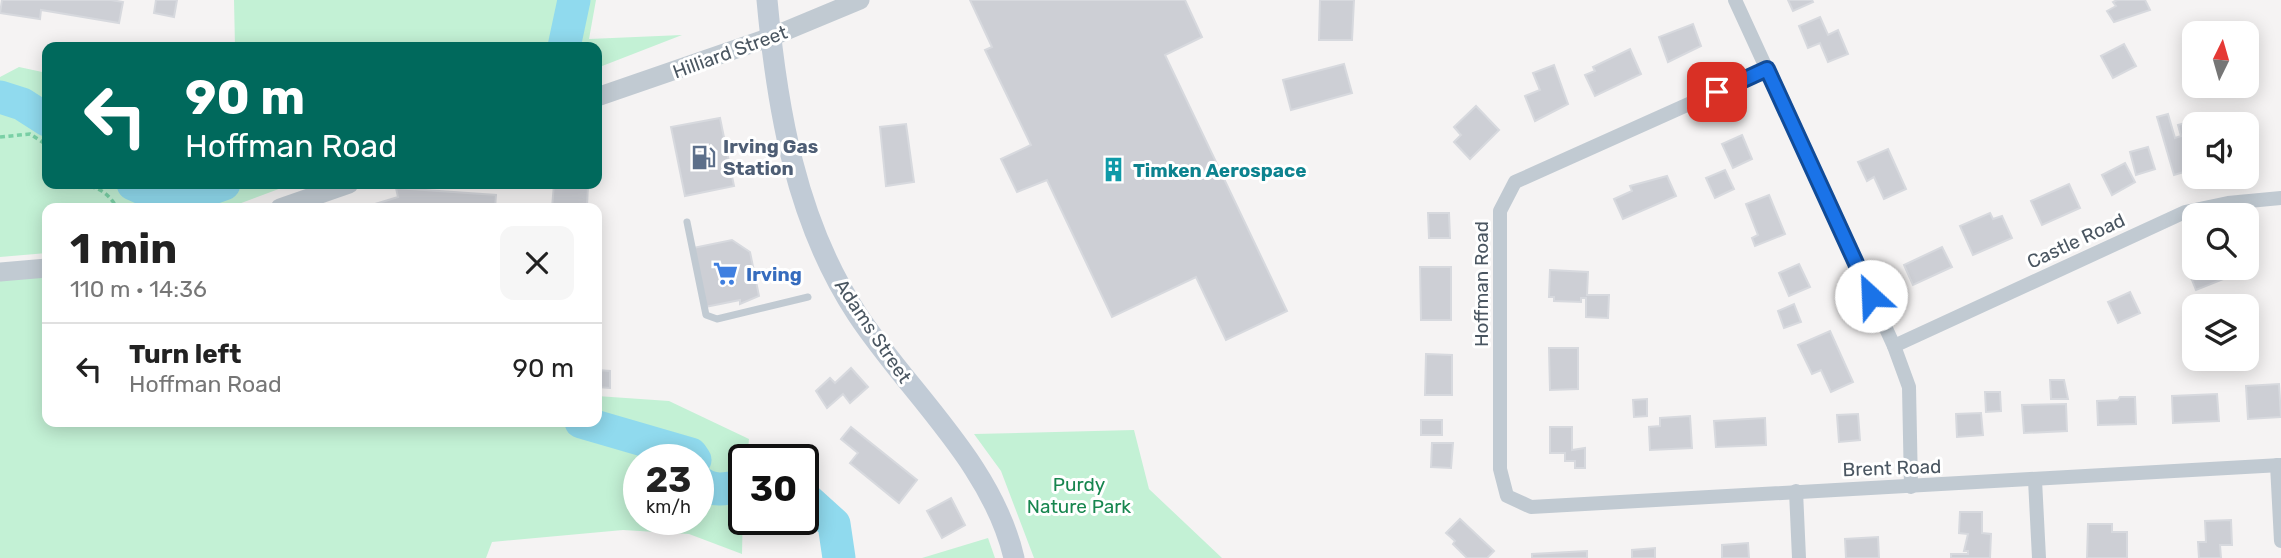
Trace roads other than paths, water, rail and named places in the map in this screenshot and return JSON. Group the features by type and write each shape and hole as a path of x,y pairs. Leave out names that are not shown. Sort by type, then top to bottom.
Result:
{"main road":[{"name":"Adams Street","path":"767,0 771,37 799,191 816,237 856,314 959,449 990,495 1014,558"}],"street":[{"name":"Hilliard Street","path":"602,95 771,37 860,0"},
{"path":"1735,0 1894,346 1909,387 1912,487"},
{"name":"Hoffman Road","path":"1507,496 1500,470 1500,211 1514,182 1767,69"},
{"path":"294,203 335,189"},
{"name":"Castle Road","path":"1894,346 2185,212 2228,203 2281,198"},
{"path":"0,271 42,268"},
{"path":"2279,465 2281,541"},
{"name":"Brent Road","path":"1507,496 1531,507 2279,465"},
{"path":"2035,480 2039,558"},
{"path":"1796,491 1799,558"}],"lane":[{"path":"687,222 706,315 716,319 808,298"}],"waterway":[{"path":"565,42 574,0"},
{"path":"0,97 22,104 42,117"},
{"path":"144,189 167,194 208,189"},
{"path":"598,427 657,444"},
{"path":"714,489 728,489"},
{"path":"819,510 834,524 839,558"}],"place":[{"name":"Irving Gas Station","path":"703,157"},
{"name":"Timken Aerospace","path":"1113,170"},
{"name":"Irving","path":"726,274"}],"park label":[{"name":"Purdy Nature Park","path":"1079,495"}]}
